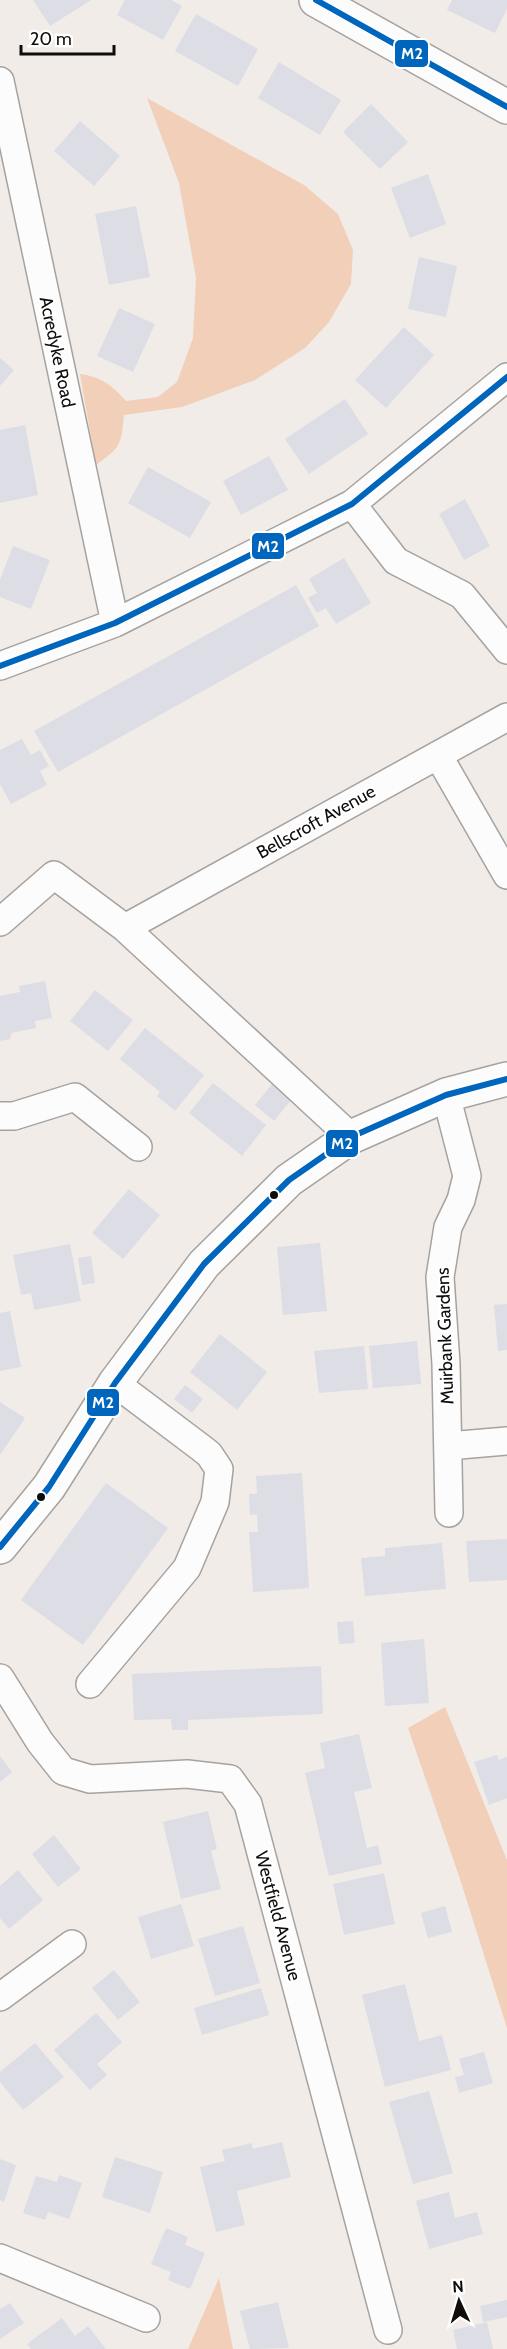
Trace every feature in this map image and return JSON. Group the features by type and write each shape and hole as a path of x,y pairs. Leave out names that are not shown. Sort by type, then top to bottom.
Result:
{"street":[{"path":"316,0 507,107"},
{"name":"Acredyke Road","path":"0,81 115,623"},
{"path":"0,666 115,623 352,504 507,377"},
{"path":"352,504 396,561 462,595 507,650"},
{"name":"Bellscroft Avenue","path":"125,928 507,717"},
{"path":"438,755 507,875"},
{"path":"0,922 54,875 125,928 351,1137"},
{"path":"0,1547 49,1487 115,1383 204,1264 289,1180 351,1137 446,1095 507,1079"},
{"name":"Muirbank Gardens","path":"446,1095 467,1176 461,1200 448,1227 440,1276 446,1364 449,1513"},
{"path":"0,1116 14,1116 75,1097 138,1147"},
{"path":"90,1683 187,1568 215,1502 219,1469 209,1454 115,1383"},
{"path":"448,1446 507,1441"},
{"name":"Westfield Avenue","path":"0,1678 40,1742 63,1772 90,1779 187,1774 230,1779 248,1804 388,2330"},
{"path":"2,1993 72,1944"},
{"path":"0,2258 146,2318"}],"shaded area":[{"path":"147,98 304,185 338,214 353,250 351,284 329,322 305,348 255,380 182,407 124,415 118,445 96,465 80,374 106,383 126,401 158,397 177,382 193,338 196,278 179,183"},
{"path":"445,1707 507,1860 507,2028 460,1879 408,1728"},
{"path":"219,2278 233,2349 188,2349"}],"building":[{"path":"33,0 91,0 50,26"},
{"path":"125,0 171,0 182,6 163,40 117,15"},
{"path":"452,0 507,0 507,9 495,33 447,10"},
{"path":"196,14 258,49 238,86 175,51"},
{"path":"279,62 341,100 320,135 258,98"},
{"path":"371,104 408,142 380,169 343,132"},
{"path":"80,121 120,156 94,186 54,151"},
{"path":"428,174 446,224 410,238 391,188"},
{"path":"136,206 150,277 109,285 95,214"},
{"path":"419,257 457,266 446,317 408,309"},
{"path":"119,308 155,324 133,372 97,356"},
{"path":"404,327 434,355 386,408 355,380"},
{"path":"0,358 14,370 0,386"},
{"path":"345,399 368,434 309,474 285,439"},
{"path":"25,425 38,495 0,503 0,430"},
{"path":"269,456 288,490 241,515 223,481"},
{"path":"148,467 211,502 190,538 128,503"},
{"path":"465,499 490,546 464,560 439,514"},
{"path":"13,546 50,560 31,609 0,597 0,580"},
{"path":"344,558 371,603 336,624 326,608 317,613 308,598 317,593 309,579"},
{"path":"296,585 319,626 58,772 34,731"},
{"path":"22,739 31,755 40,750 49,766 40,771 47,785 11,804 0,784 0,750"},
{"path":"45,981 52,1018 35,1021 36,1028 11,1033 10,1039 0,1041 0,996 20,992 19,986"},
{"path":"95,990 133,1020 108,1051 70,1021"},
{"path":"145,1028 204,1075 175,1111 157,1096 160,1092 120,1059"},
{"path":"213,1083 266,1125 242,1156 189,1113"},
{"path":"272,1084 291,1100 274,1121 255,1105"},
{"path":"129,1189 160,1215 123,1259 92,1233"},
{"path":"320,1243 327,1311 283,1315 277,1247"},
{"path":"70,1244 81,1301 34,1310 31,1293 21,1295 13,1255"},
{"path":"91,1256 95,1283 82,1285 78,1258"},
{"path":"507,1304 507,1350 498,1351 494,1305"},
{"path":"10,1311 21,1367 0,1371 0,1313"},
{"path":"220,1334 267,1372 237,1410 190,1372"},
{"path":"417,1341 421,1384 373,1388 369,1346"},
{"path":"364,1346 368,1389 319,1393 314,1351"},
{"path":"185,1385 203,1399 192,1413 174,1399"},
{"path":"0,1402 25,1418 0,1455"},
{"path":"302,1473 309,1588 253,1592 249,1532 258,1532 257,1514 250,1515 249,1494 257,1494 256,1476"},
{"path":"106,1483 168,1528 83,1645 21,1600"},
{"path":"507,1539 507,1580 469,1582 466,1541"},
{"path":"442,1543 446,1589 365,1596 361,1558 385,1556 385,1548"},
{"path":"353,1621 355,1643 339,1644 337,1622"},
{"path":"424,1639 429,1703 385,1706 381,1643"},
{"path":"321,1666 323,1714 188,1720 188,1730 172,1730 171,1719 134,1720 132,1674"},
{"path":"359,1734 372,1788 354,1792 367,1848 378,1845 382,1864 329,1876 305,1773 325,1768 320,1743"},
{"path":"497,1755 499,1760 507,1757 507,1798 489,1805 474,1762"},
{"path":"0,1756 12,1772 0,1782"},
{"path":"208,1811 217,1849 211,1851 221,1889 181,1899 163,1822"},
{"path":"54,1835 81,1869 58,1887 32,1854"},
{"path":"18,1870 43,1900 9,1929 0,1918 0,1886"},
{"path":"384,1873 395,1924 344,1935 333,1884"},
{"path":"181,1904 194,1946 151,1959 138,1917"},
{"path":"445,1906 452,1932 428,1938 421,1913"},
{"path":"243,1926 260,1983 215,1996 198,1939"},
{"path":"114,1970 140,2002 118,2020 92,1988"},
{"path":"405,1984 419,2041 442,2035 451,2070 385,2087 362,1995"},
{"path":"261,1988 269,2015 202,2035 194,2008"},
{"path":"96,2013 122,2042 97,2064 107,2075 90,2090 54,2050"},
{"path":"35,2043 64,2077 23,2110 0,2082 0,2072"},
{"path":"484,2052 493,2083 459,2093 455,2077 464,2075 459,2059"},
{"path":"429,2091 453,2173 413,2184 389,2102"},
{"path":"282,2142 291,2177 237,2191 245,2225 216,2232 200,2167 225,2161 222,2150 252,2143 253,2149"},
{"path":"115,2157 163,2172 150,2213 102,2197"},
{"path":"0,2159 16,2165 4,2202 0,2200"},
{"path":"59,2175 82,2183 69,2219 48,2212 45,2220 23,2213 36,2176 57,2182"},
{"path":"449,2192 455,2218 477,2212 483,2234 429,2249 416,2201"},
{"path":"166,2228 188,2237 185,2245 205,2253 190,2289 168,2280 171,2272 151,2264"},
{"path":"507,2300 507,2317 483,2322 480,2306"},
{"path":"278,2302 289,2348 250,2349 240,2311"},
{"path":"10,2303 24,2323 0,2339 0,2309"},
{"path":"62,2318 75,2336 88,2326 106,2349 31,2349 27,2344"},
{"path":"487,2322 493,2349 457,2349 453,2330"}],"transit line":[{"name":"M2","path":"316,0 507,107"},
{"name":"M2","path":"0,666 115,623 352,504 507,377"},
{"name":"M2","path":"0,1547 49,1487 115,1383 204,1264 289,1180 351,1137 446,1095 507,1079"}]}
